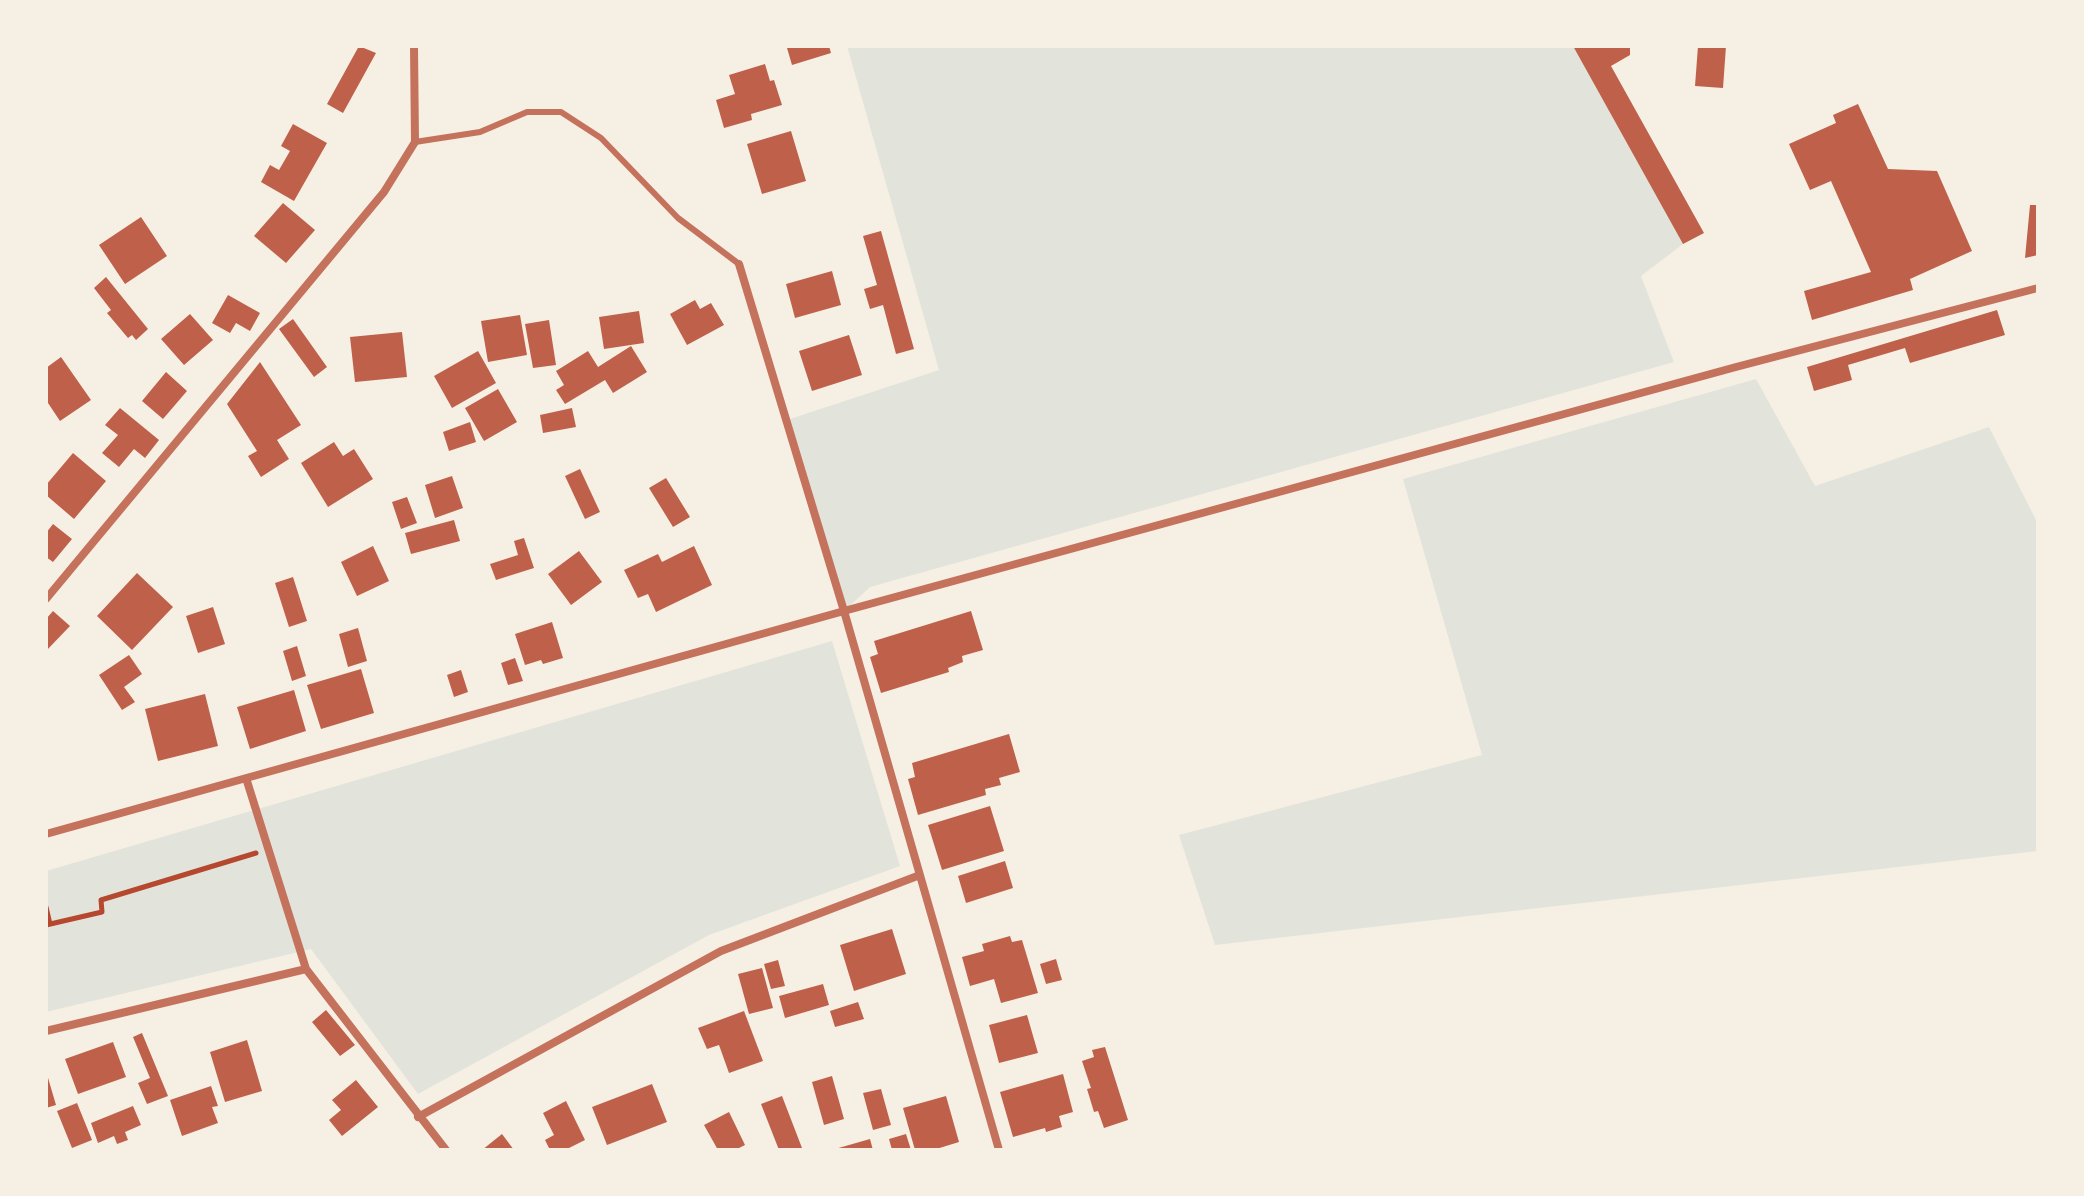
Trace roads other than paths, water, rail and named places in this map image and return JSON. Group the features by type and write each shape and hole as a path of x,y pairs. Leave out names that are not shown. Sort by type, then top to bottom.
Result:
{"street":[{"path":"46,599 384,192 415,142 414,46"},
{"path":"739,264 844,611 999,1150"},
{"path":"46,834 844,611 1736,367 2038,288"},
{"path":"246,778 306,969 446,1150"},
{"path":"418,1117 721,951 920,875"},
{"path":"46,1031 306,969"}],"lane":[{"path":"415,142 480,132 527,112 561,112 601,138 678,218 739,264"}]}
